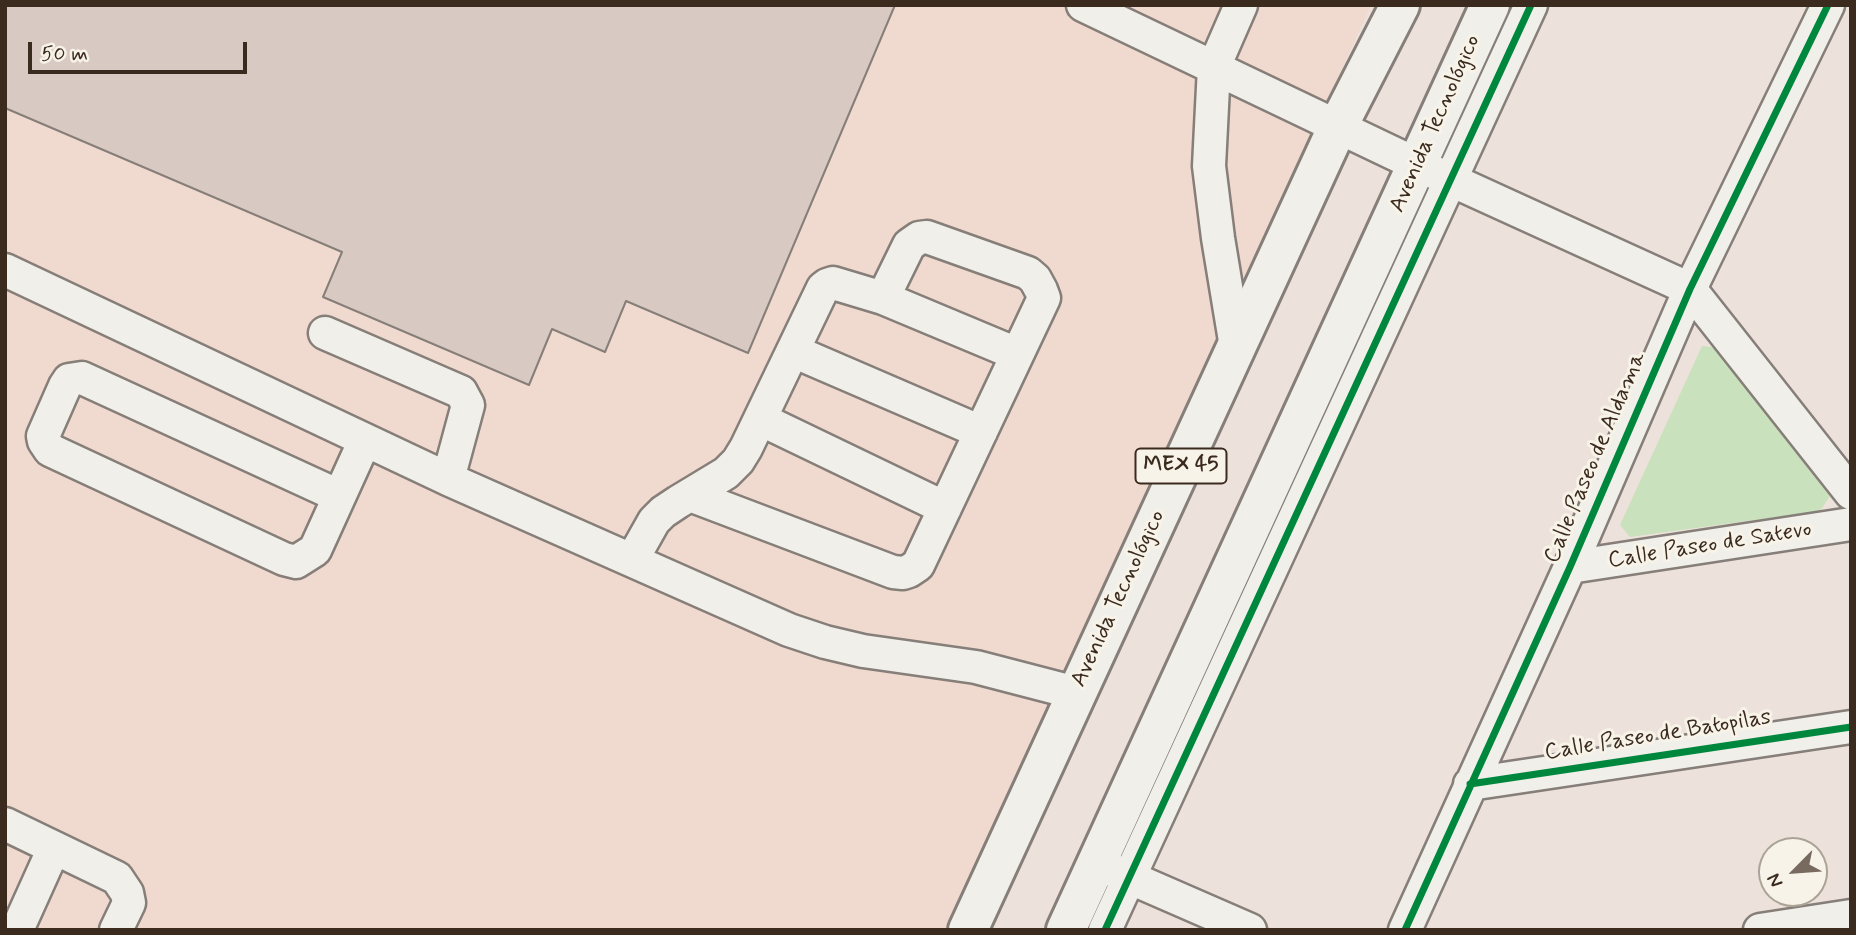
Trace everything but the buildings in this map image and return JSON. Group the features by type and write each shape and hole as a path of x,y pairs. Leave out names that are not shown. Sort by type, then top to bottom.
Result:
{"main road":[{"name":"Avenida Tecnológico","path":"968,930 1338,126 1400,5"},
{"name":"Avenida Tecnológico","path":"1066,930 1112,870 1490,5"}],"street":[{"path":"1083,5 1418,165 1690,289 1851,493"},
{"path":"1105,930 1112,870 1452,180 1531,5"},
{"name":"Calle Paseo de Aldama","path":"1405,930 1570,567 1690,289 1828,5"},
{"path":"1236,7 1214,67 1209,166 1236,347"},
{"path":"690,495 893,572 903,573 918,565 1044,298 1035,279 1027,274 927,237 919,238 909,245 883,298"},
{"path":"5,270 448,479 789,630 863,651 976,667 1076,692"},
{"path":"632,560 654,521 670,507 726,474 738,461 823,288 827,285 833,283 883,298 1017,354"},
{"path":"325,333 461,392 468,405 448,479"},
{"path":"793,351 981,432"},
{"path":"340,496 82,378 69,380 65,386 44,436 46,446 50,450 284,559 296,562 315,550 340,496 365,440"},
{"path":"760,419 945,508"},
{"name":"Calle Paseo de Satevo","path":"1570,567 1851,524"},
{"name":"Calle Paseo de Batopilas","path":"1470,784 1851,727"},
{"path":"5,824 117,878 127,892 128,902 116,930"},
{"path":"17,930 54,848"},
{"path":"1112,870 1250,930"},
{"path":"1760,930 1851,916"}],"shaded area":[{"path":"5,5 1371,5 955,930 5,930"}],"green space":[{"path":"1702,346 1720,348 1830,496 1820,511 1630,537 1620,525"}],"cycle path":[{"path":"1105,930 1531,5"},
{"path":"1405,930 1570,567 1690,289 1828,5"},
{"path":"1470,784 1851,727"}]}
